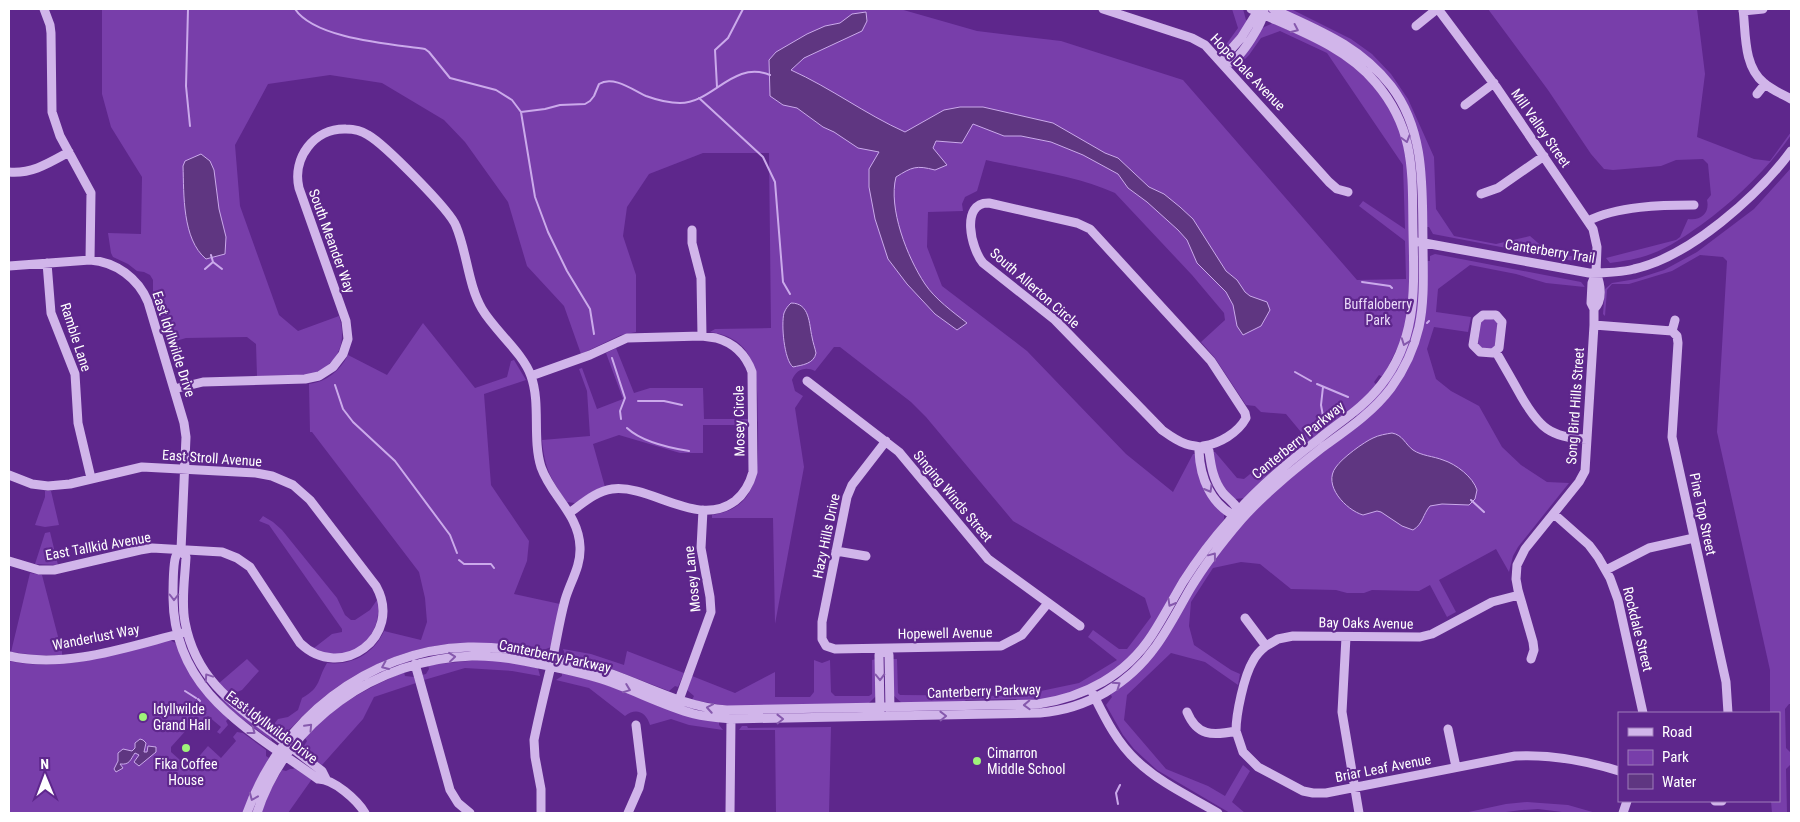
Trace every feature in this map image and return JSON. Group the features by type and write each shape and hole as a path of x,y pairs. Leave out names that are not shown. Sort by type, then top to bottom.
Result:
{"street":[{"path":"44,9 51,32 52,112 58,130 87,183 91,196 90,260"},
{"name":"Hope Dale Avenue","path":"1103,9 1197,40 1208,47 1329,182 1337,189 1348,192"},
{"name":"Canterberry Parkway","path":"257,813 285,749 318,718 345,697 384,675 415,664 450,657 478,656 552,662 607,672 679,700 705,707 727,710 890,712 1038,704 1093,694 1141,650 1210,543 1275,474 1365,403 1387,377 1402,348 1411,319 1422,180 1419,153 1410,120 1397,95 1374,66 1353,49 1325,33 1273,9"},
{"path":"1416,26 1437,9"},
{"name":"Mill Valley Street","path":"1437,9 1494,83 1588,221 1597,242 1596,273"},
{"path":"1763,9 1743,10 1749,58 1757,76 1765,84 1791,99"},
{"path":"1223,63 1226,56 1246,32 1259,10"},
{"name":"Canterberry Parkway","path":"1259,10 1348,57 1365,72 1388,99 1402,128 1411,157 1418,242"},
{"path":"1465,105 1494,83"},
{"path":"1757,94 1765,84"},
{"name":"South Meander Way","path":"174,389 203,382 311,379 329,371 341,358 347,344 348,326 299,188 298,176 303,155 310,144 325,133 343,129 364,133 377,142 451,216 458,230 482,309 525,365 531,376 540,462 547,480 578,529 580,555 578,565 565,602 534,744 541,790 541,813"},
{"path":"9,172 35,170 69,152"},
{"name":"Canterberry Trail","path":"1418,242 1576,271 1596,273 1636,269 1677,253 1740,206 1762,186 1791,152"},
{"path":"1481,194 1498,188 1544,156"},
{"name":"South Allerton Circle","path":"989,203 1054,218 1082,225 1096,235 1211,361 1245,413 1245,421 1227,436 1217,442 1203,446 1182,443 1162,430 1055,320 983,263 976,253 971,239 972,220 976,206 989,203"},
{"path":"1588,221 1617,210 1694,205"},
{"path":"692,230 692,243 701,278 702,336"},
{"name":"East Idyllwilde Drive","path":"9,266 90,260 101,261 126,273 143,292 148,302 186,430 181,550 176,556 174,594 174,614 178,634 190,667 206,692 228,713 285,749"},
{"name":"Ramble Lane","path":"47,263 51,313 74,370 78,423 91,478"},
{"name":"Song Bird Hills Street","path":"1531,659 1534,650 1533,642 1519,594 1516,574 1520,558 1583,475 1588,439 1594,310 1600,304 1600,282 1596,273"},
{"path":"1483,315 1496,315 1502,322 1499,348 1496,352 1490,354 1480,352 1473,345 1477,320 1483,315"},
{"name":"Pine Top Street","path":"1675,320 1672,331 1677,336 1678,343 1672,437 1726,682 1728,712"},
{"path":"1594,325 1672,331"},
{"name":"Mosey Circle","path":"531,376 590,356 627,338 702,336 721,339 740,352 748,362 752,372 754,464 750,483 740,496 729,504 717,509 703,510 619,489 607,490 597,494 569,513"},
{"path":"1496,352 1530,412 1541,426 1561,436 1588,439"},
{"name":"Singing Winds Street","path":"807,381 903,456 988,559 1080,626"},
{"name":"Hazy Hills Drive","path":"824,649 822,622 846,501 851,487 886,441"},
{"path":"1203,446 1209,450 1212,472 1220,490 1238,515"},
{"name":"East Stroll Avenue","path":"9,475 32,484 48,486 61,485 137,468 262,474 284,480 310,500 378,589 383,610 382,621 376,636"},
{"name":"Mosey Lane","path":"679,700 711,612 702,548 703,510"},
{"name":"Rockdale Street","path":"1554,514 1585,540 1606,570 1618,600 1643,712"},
{"path":"1606,570 1648,548 1694,538"},
{"name":"East Tallkid Avenue","path":"9,561 32,569 51,570 144,549 222,552 246,564 298,641 315,654 332,659 350,656 365,648 376,636"},
{"name":"East Idyllwilde Drive","path":"181,550 186,557 184,603 188,631 200,663 216,687 318,779 326,779 356,800 365,813"},
{"path":"836,550 866,556"},
{"name":"Bay Oaks Avenue","path":"1266,646 1274,640 1289,636 1411,638 1425,636 1492,602 1519,594"},
{"name":"Hopewell Avenue","path":"824,649 991,647 1019,638 1048,603"},
{"path":"1187,712 1192,724 1200,730 1212,733 1236,731 1238,711 1250,666 1256,656 1266,646 1245,618"},
{"name":"Wanderlust Way","path":"9,656 38,660 67,659 188,631"},
{"path":"1346,637 1342,712 1359,813"},
{"name":"Canterberry Parkway","path":"247,813 261,780 305,719 336,693 368,673 402,659 440,650 469,647 504,648 552,662 687,712 705,716 731,719 880,712"},
{"path":"880,712 879,655 884,649 890,655 890,712"},
{"path":"415,664 448,785 458,803 470,813"},
{"path":"1093,694 1113,731 1138,762 1158,778 1218,813"},
{"path":"730,813 731,719"},
{"path":"628,813 639,788 642,774 636,725"},
{"path":"1448,729 1456,767"},
{"name":"Briar Leaf Avenue","path":"1236,731 1241,749 1250,761 1303,791 1322,793 1499,758 1541,755 1579,760 1618,771"}],"green space":[{"name":"Buffaloberry Park","path":"102,9 900,9 977,31 1061,41 1183,80 1357,280 1406,279 1405,241 1359,206 1363,201 1405,229 1403,165 1327,53 1280,31 1261,38 1241,63 1237,60 1262,28 1273,23 1327,48 1359,70 1384,98 1399,127 1408,164 1411,289 1404,334 1383,377 1379,375 1374,382 1377,386 1369,395 1245,498 1235,499 1219,478 1213,452 1237,478 1244,479 1272,460 1301,436 1301,432 1286,414 1261,412 1255,406 1246,405 1215,358 1201,342 1225,320 1224,313 1192,275 1115,193 1068,177 986,160 977,191 965,197 962,204 963,211 928,212 927,247 942,286 1027,351 1126,454 1173,492 1193,454 1195,454 1224,514 1224,519 1149,635 1131,658 1105,678 1062,697 1018,702 1016,699 966,700 962,703 903,704 893,695 893,659 897,659 898,693 900,695 1017,696 1079,683 1117,660 1088,637 1093,630 1119,649 1127,649 1151,617 1145,598 1013,521 926,417 911,402 840,347 834,347 815,371 805,369 799,371 792,380 795,391 803,396 795,408 804,467 775,624 773,518 712,518 712,515 729,511 741,503 749,493 757,467 757,393 753,366 748,354 739,344 727,336 710,332 715,329 771,328 769,153 703,153 649,174 627,207 623,236 636,275 636,332 621,335 581,354 564,306 527,266 508,202 465,142 444,120 382,83 330,75 268,84 235,145 240,206 279,315 298,331 339,316 342,336 338,353 327,366 319,371 309,375 257,376 256,344 247,337 186,338 169,343 153,291 153,280 150,275 137,271 128,264 113,257 111,253 108,233 141,234 142,177 111,127 102,94"},
{"path":"1232,9 1243,9 1248,21 1228,49 1225,46 1238,28"},
{"path":"1280,9 1291,9 1351,39 1372,54 1391,74 1408,99 1434,157 1436,209 1454,236 1496,244 1530,236 1552,255 1589,257 1584,263 1433,234 1429,227 1426,227 1420,143 1375,63"},
{"path":"1488,9 1697,9 1705,74 1697,137 1754,159 1770,161 1791,132 1791,135 1771,161 1750,184 1701,225 1658,251 1636,259 1610,263 1606,258 1676,240 1680,237 1688,219 1697,219 1704,215 1708,205 1707,200 1711,195 1708,164 1703,159 1676,160 1661,166 1604,169 1591,154 1548,90"},
{"path":"1791,168 1791,704 1785,709 1786,748 1791,753 1791,764 1786,769 1787,813 1772,813 1771,802 1780,802 1780,712 1770,712 1770,670 1717,432 1727,261 1723,257 1700,255 1672,271 1629,284 1612,284 1607,290 1605,316 1603,314 1605,289 1612,283 1636,279 1664,270 1697,252 1754,209"},
{"path":"1418,254 1419,311 1408,352 1386,391 1358,417 1356,416 1399,362"},
{"path":"1435,254 1581,282 1585,287 1546,283 1516,274 1470,265 1438,289 1436,312 1471,317 1468,332 1434,327 1427,349 1436,379 1451,391 1479,406 1502,447 1521,465 1547,482 1569,483 1518,547 1513,556 1509,572 1496,549 1439,580 1456,612 1447,617 1430,585 1419,591 1372,590 1364,593 1291,589 1260,564 1241,562 1213,568 1191,602 1189,626 1194,645 1240,674 1238,685 1205,662 1171,653 1127,695 1124,720 1166,769 1208,786 1225,796 1243,765 1250,771 1232,802 1245,813 1230,813 1157,770 1134,749 1123,735 1106,705 1112,697 1110,693 1131,677 1202,575 1240,526 1275,491 1356,426 1410,361 1426,261 1430,261 1430,256"},
{"path":"1487,318 1498,323 1495,346 1492,349 1482,348 1478,344 1481,322"},
{"path":"423,323 475,388 507,377 511,361 514,360 526,380 484,394 491,485 529,541 527,561 514,594 560,604 551,647 541,651 462,643 439,645 405,653 373,666 346,681 329,693 290,729 278,733 271,728 278,719 288,717 298,710 302,698 316,686 327,663 345,662 361,657 374,646 384,631 421,640 427,622 425,598 419,572 312,432 310,432 309,384 321,381 332,375 348,355 387,375"},
{"path":"616,348 634,393 650,388 703,388 704,419 749,419 748,425 703,425 703,453 680,453 619,435 593,444 605,487 597,489 575,503 567,502 549,473 542,440 590,436 587,391 579,369 582,368 597,409 623,399 606,353"},
{"path":"45,491 51,491 59,525 45,527 35,525 45,497"},
{"path":"263,516 282,530 337,598 345,615 351,620 355,620 370,610 377,600 378,616 376,624 373,632 363,644 348,653 339,655 326,653 314,648 332,634 342,632 342,629 269,525 259,521"},
{"path":"50,532 58,565 35,564 45,533"},
{"path":"30,573 42,575 62,655 36,655 11,652"},
{"path":"170,640 177,644 229,718 226,721 228,725 220,734 217,732 221,727 208,716 197,725 189,727 171,747 171,752 189,768 208,746 221,758 236,741 233,737 237,732 243,733 266,750 266,756 269,758 253,787 243,813 9,813 9,661 49,665 70,663 110,656"},
{"path":"563,649 591,654 624,665 627,651 684,673 678,687 675,686 669,691 604,666 566,657"},
{"path":"247,659 259,671 242,690 231,698 218,684"},
{"path":"876,659 877,695 867,705 728,706 692,700 694,696 687,690 692,676 735,693 775,672 775,697 810,697 814,692 814,660 822,663 830,660 831,692 835,696 869,696 872,694 872,660"},
{"path":"479,660 503,661 538,668 540,676 512,671 465,668 424,680 422,675 426,674 429,669 428,665"},
{"path":"404,672 405,676 414,677 416,683 374,697 363,719 322,765 304,752 302,749 307,741 305,738 338,708 350,699"},
{"path":"562,673 585,678 719,722 723,730 689,725 671,719 650,725 646,717 640,712 629,713 625,716 589,688 556,680 562,676"},
{"path":"220,698 270,735 272,741 235,714"},
{"path":"742,726 747,726 748,728 831,727 829,813 776,813 775,730 739,730"},
{"path":"296,767 312,779 288,813 261,813 271,789 282,770 286,771"},
{"path":"1527,802 1568,805 1596,813 1570,813 1538,809 1498,813 1464,813 1506,804"}],"water":[{"path":"866,12 867,21 862,31 804,58 791,70 905,132 944,110 960,107 983,107 1053,123 1105,153 1118,158 1149,187 1164,194 1193,219 1226,271 1237,280 1250,296 1267,302 1270,310 1261,326 1243,335 1237,326 1233,305 1226,292 1197,263 1187,240 1147,202 1128,188 1118,174 1083,155 1051,142 1021,136 1004,136 973,124 962,143 936,141 933,148 947,165 935,170 914,168 896,177 894,189 897,217 906,246 918,273 929,290 967,323 957,330 935,314 907,284 888,259 875,219 869,187 869,169 879,152 858,148 823,127 797,108 783,105 770,96 769,60 776,52 807,34 825,26 840,23 852,14"},
{"path":"201,154 210,161 214,170 219,209 226,237 225,254 206,259 192,240 188,228 184,190 183,166 185,161"},
{"path":"791,303 802,306 808,315 816,353 810,362 793,367 785,350 783,325 784,313"},
{"path":"1392,433 1399,436 1416,452 1448,462 1458,468 1475,485 1477,490 1475,499 1469,505 1442,504 1430,506 1419,525 1413,530 1402,526 1381,512 1377,511 1363,515 1350,508 1334,489 1332,474 1339,463 1369,440"},
{"path":"140,739 146,743 144,752 147,752 148,746 156,747 156,752 139,766 134,762 139,755 135,753 128,763 120,764 123,768 116,772 114,769 118,761 118,753 123,749 132,751 135,748 135,743"}],"waterway":[{"path":"188,9 186,86 190,126"},
{"path":"295,9 305,19 336,34 374,42 425,49 450,78 496,90 512,100 521,112 560,105 585,104 594,96 599,84 610,81 623,84 654,99 680,103 703,97 734,77 745,73 757,72 770,75"},
{"path":"717,87 715,50 728,38 743,9"},
{"path":"699,98 763,157 775,182 783,282 790,294"},
{"path":"521,112 535,197 548,232 567,271 590,309 594,334"},
{"path":"205,269 213,262 211,255"},
{"path":"213,262 222,269"},
{"path":"1362,282 1390,286 1392,288"},
{"path":"612,358 625,398 620,411 621,419"},
{"path":"1295,372 1311,381"},
{"path":"1317,384 1348,397"},
{"path":"335,385 343,409 353,422 395,461 450,535 457,553"},
{"path":"1323,387 1321,405 1323,416"},
{"path":"638,401 664,401 682,405"},
{"path":"627,428 648,440 689,451"},
{"path":"1471,500 1484,512"},
{"path":"459,560 464,564 491,564 494,568"},
{"path":"185,691 196,698"},
{"path":"1118,804 1116,793 1120,785"}],"place":[{"name":"Idyllwilde Grand Hall","path":"143,717"},
{"name":"Fika Coffee House","path":"186,748"},
{"name":"Cimarron Middle School","path":"977,761"}]}
